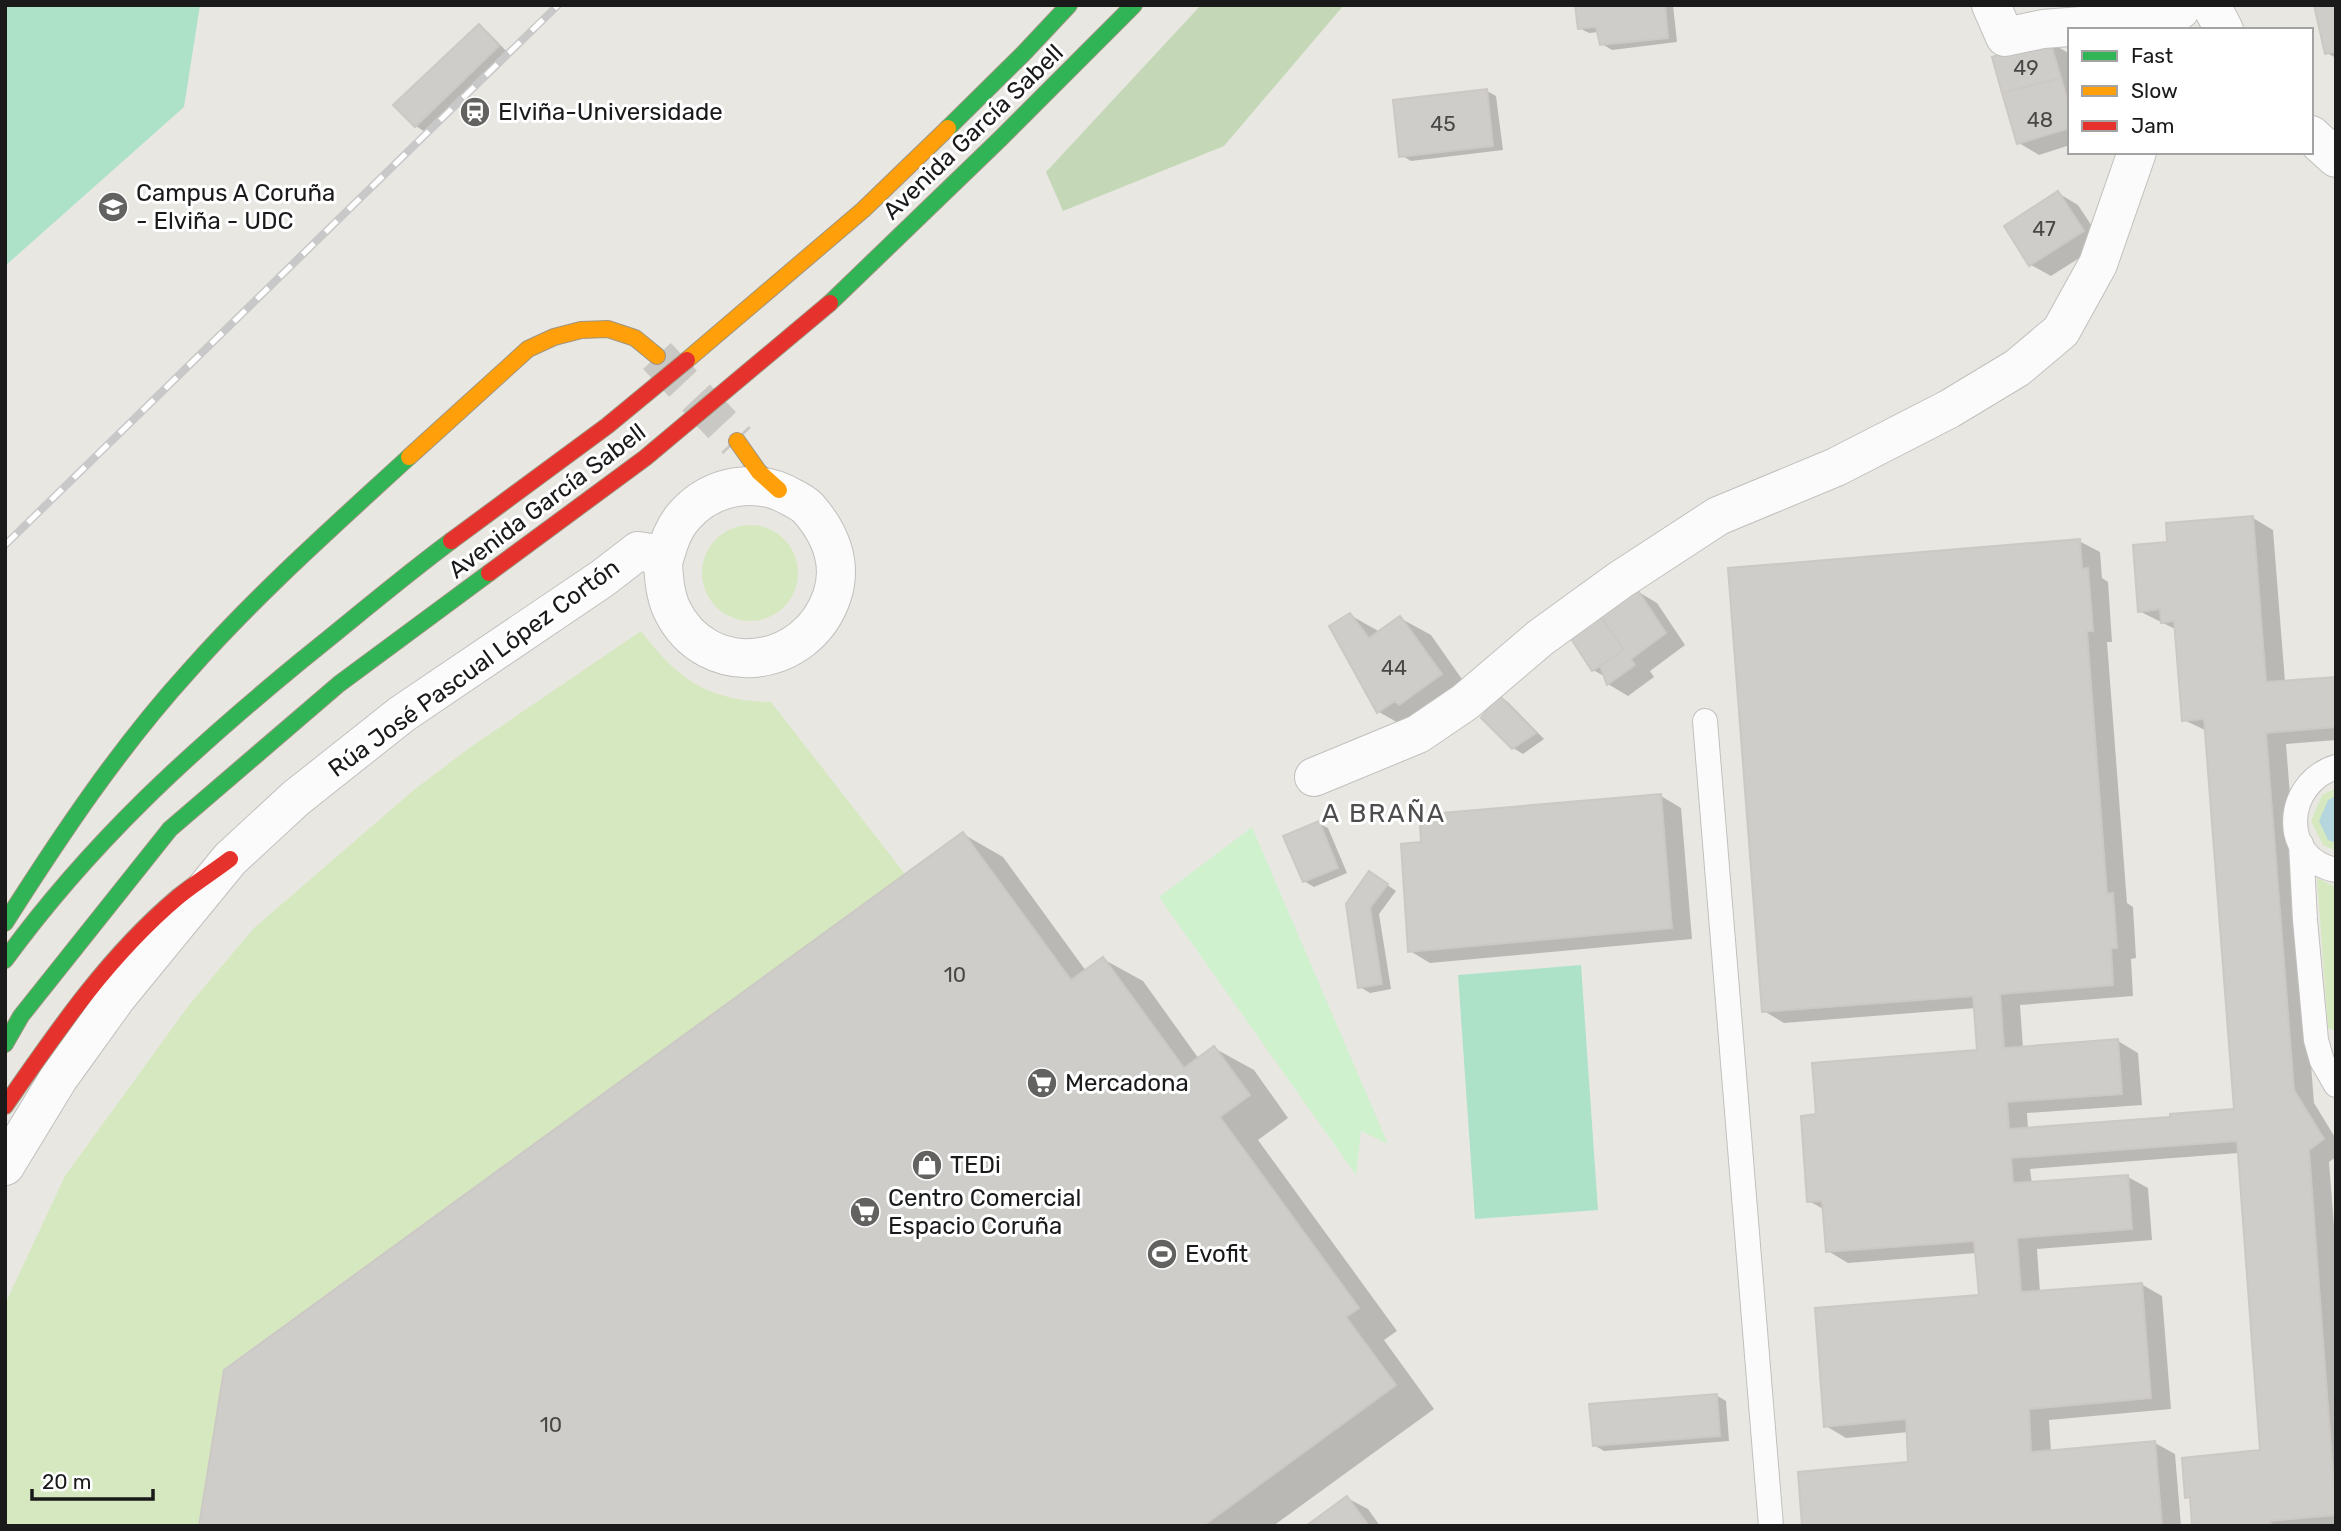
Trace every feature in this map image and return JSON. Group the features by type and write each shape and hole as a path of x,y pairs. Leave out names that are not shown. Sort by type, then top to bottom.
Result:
{"main road":[{"name":"Avenida García Sabell","path":"5,960 40,912 122,820 215,732 406,575 607,426 792,272 892,183 1069,5"},
{"name":"Avenida García Sabell","path":"5,1044 21,1016 170,829 339,684 645,458 828,305 1134,5"},
{"path":"5,923 51,850 116,760 218,639 331,530 528,349 559,334 586,329 614,329 637,339 657,356"},
{"path":"737,441 759,472 779,490"},
{"path":"5,1106 72,1009 121,951 170,903 230,859"}],"street":[{"path":"1991,5 2005,37 2043,29 2146,21 2188,13 2220,28"},
{"path":"2313,137 2336,158"},
{"path":"1314,777 1418,734 1465,702 1540,638 1610,587 1718,516 1836,467 1949,410 2017,369 2061,331 2098,264 2136,154"},
{"path":"754,485 779,490 805,504 824,526 835,554 836,584 826,611 813,631 794,646 772,656 749,659 725,655 704,645 685,630 672,610 664,587 663,563 670,538 684,516 704,498 728,488 754,485"},
{"name":"Rúa José Pascual López Cortón","path":"5,1166 58,1079 102,1018 230,859 296,798 402,715 595,583 628,557 638,551 651,553 663,563"}],"lane":[{"path":"1705,721 1771,1526"},
{"path":"2336,767 2323,771 2309,781 2300,795 2295,812 2295,828 2301,844 2312,859 2336,870"},
{"path":"2301,844 2316,1040 2322,1061 2336,1085"}],"green space":[{"path":"5,5 200,5 184,107 5,266"},
{"path":"1201,5 1344,5 1224,146 1063,211 1046,172"},
{"path":"741,525 759,525 777,533 790,546 798,564 795,592 777,613 759,621 741,621 723,613 710,600 702,582 702,564 710,546 723,533"},
{"path":"641,631 668,663 697,684 730,697 771,702 905,874 224,1369 199,1526 5,1526 5,1304 65,1176 189,1005 254,928 415,789 472,746"},
{"path":"2336,788 2336,851 2323,845 2311,821 2322,795"},
{"path":"1252,827 1388,1144 1361,1131 1356,1175 1159,897"},
{"path":"2317,878 2336,887 2336,1031 2328,1028"},
{"path":"1581,965 1598,1210 1475,1219 1458,975"}],"water":[{"path":"2336,796 2336,843 2328,840 2319,821 2328,800"}],"building":[{"path":"1575,5 1665,5 1668,38 1600,45 1596,27 1578,29"},
{"path":"2314,5 2336,5 2336,51 2325,54"},
{"path":"479,24 499,46 415,127 393,105"},
{"path":"2050,40 2061,78 2002,93 1992,57"},
{"path":"2061,78 2068,102 2068,129 2017,144 2002,93"},
{"path":"1487,89 1493,146 1399,157 1393,100"},
{"path":"2058,191 2084,231 2029,266 2004,226"},
{"path":"2253,516 2266,682 2336,677 2336,727 2266,733 2294,1090 2324,1139 2309,1150 2336,1515 2270,1521 2271,1526 2192,1526 2190,1497 2185,1498 2182,1458 2260,1450 2237,1141 2011,1158 2013,1183 2128,1175 2132,1229 2017,1238 2021,1292 2142,1283 2151,1398 2029,1409 2031,1452 2155,1441 2162,1526 1802,1526 1798,1472 1908,1462 1906,1419 1824,1427 1815,1308 1979,1295 1974,1241 1826,1252 1822,1201 1807,1202 1801,1116 1816,1114 1812,1063 1977,1050 1973,996 1762,1012 1728,568 2080,539 2082,569 2088,568 2093,631 2087,631 2107,894 2113,893 2117,948 2111,948 2113,985 2000,994 2004,1048 2118,1039 2122,1094 2007,1102 2009,1129 2170,1117 2170,1114 2234,1109 2204,719 2182,721 2174,621 2161,623 2160,609 2138,612 2133,545 2167,542 2166,523"},
{"path":"1637,589 1666,633 1631,659 1635,665 1607,685 1600,666 1624,650 1600,616"},
{"path":"1350,613 1369,638 1400,616 1442,674 1399,705 1395,701 1377,713 1329,626"},
{"path":"1600,616 1624,650 1592,671 1570,637"},
{"path":"1498,694 1536,733 1512,749 1481,718"},
{"path":"1661,794 1672,928 1408,952 1401,844 1421,842 1420,826 1430,814"},
{"path":"1319,821 1338,868 1303,882 1283,836"},
{"name":"Centro Comercial Espacio Coruña","path":"963,832 1071,980 1103,957 1184,1068 1214,1046 1250,1095 1220,1117 1359,1308 1346,1317 1396,1385 1203,1526 199,1526 224,1370"},
{"path":"1369,871 1388,884 1370,908 1382,984 1358,988 1346,904"},
{"path":"1717,1394 1720,1436 1593,1446 1589,1404"},
{"path":"1347,1496 1369,1526 1306,1526"}],"tunnel":[{"path":"657,356 737,441"}],"railway":[{"path":"5,545 558,5"}],"traffic: fast":[{"path":"948,128 1069,5"},
{"path":"830,303 1134,5"},
{"path":"5,923 92,793 163,700 269,588 409,457"},
{"path":"5,960 107,837 181,764 302,660 451,541"},
{"path":"5,1044 21,1016 170,829 339,684 489,573"}],"traffic: slow":[{"path":"687,360 863,210 948,128"},
{"path":"409,457 528,349 554,337 581,330 608,329 635,338 657,356"},
{"path":"737,441 759,472 779,490"}],"traffic: jam":[{"path":"489,573 645,458 830,303"},
{"path":"451,541 607,426 687,360"},
{"path":"5,1106 64,1022 106,969 178,897 230,859"}],"place":[{"name":"Elviña-Universidade","path":"475,112"},
{"name":"Campus A Coruña - Elviña - UDC","path":"113,207"},
{"name":"Mercadona","path":"1042,1083"},
{"name":"TEDi","path":"927,1165"},
{"name":"Centro Comercial Espacio Coruña","path":"865,1212"},
{"name":"Evofit","path":"1162,1254"}],"district":[{"name":"A BRAÑA","path":"1384,813"}]}
